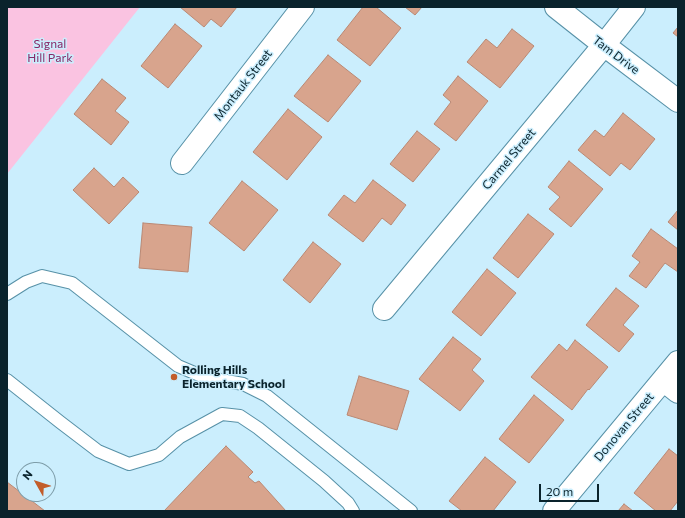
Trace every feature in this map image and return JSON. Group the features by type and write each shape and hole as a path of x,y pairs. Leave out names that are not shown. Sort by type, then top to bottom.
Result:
{"street":[{"name":"Montauk Street","path":"182,163 303,7"},
{"name":"Tam Drive","path":"556,7 678,101"},
{"name":"Carmel Street","path":"384,310 634,7"},
{"name":"Donovan Street","path":"554,511 670,386 678,362"}],"lane":[{"path":"7,294 26,282 42,276 72,283 178,366 204,377 243,384 267,396 411,511"},
{"path":"7,380 98,451 129,464 159,454 180,437 222,414 240,416 258,428 324,481 348,503 353,511"}],"green space":[{"name":"Signal Hill Park","path":"7,7 140,7 7,174"}],"building":[{"path":"180,7 237,7 221,27 211,19 204,27"},
{"path":"363,7 376,7 401,28 370,66 337,40"},
{"path":"405,7 422,7 415,15"},
{"path":"175,24 202,46 168,88 141,66"},
{"path":"678,27 678,37 673,33"},
{"path":"512,29 534,46 500,88 467,62 486,39 497,48"},
{"path":"328,55 361,81 328,122 294,96"},
{"path":"458,76 488,101 456,141 434,124 451,102 443,95"},
{"path":"102,79 126,98 115,111 129,122 111,145 74,114"},
{"path":"288,109 322,137 287,180 253,152"},
{"path":"623,113 655,139 630,170 621,163 610,176 578,150 595,130 604,137"},
{"path":"417,131 440,149 413,182 390,164"},
{"path":"569,161 603,189 571,227 549,209 560,197 548,187"},
{"path":"94,168 114,187 123,177 139,192 109,224 73,190"},
{"path":"373,180 406,205 391,225 382,218 363,242 328,215 344,195 355,203"},
{"path":"242,181 278,210 244,251 209,223"},
{"path":"678,210 678,230 668,222"},
{"path":"528,214 554,234 518,278 493,258"},
{"path":"143,223 192,227 188,272 139,268"},
{"path":"651,229 678,249 678,272 665,263 646,288 629,276 640,262 632,256"},
{"path":"313,242 341,264 310,303 283,280"},
{"path":"487,269 516,293 481,336 452,312"},
{"path":"616,288 639,306 623,325 634,334 619,352 586,325"},
{"path":"453,337 481,359 472,370 484,381 460,411 419,379"},
{"path":"575,340 608,367 589,390 588,389 572,410 531,377 559,344 567,351"},
{"path":"359,376 409,391 397,430 347,415"},
{"path":"534,395 564,420 529,463 499,439"},
{"path":"226,446 253,472 248,477 255,483 259,481 286,511 164,511"},
{"path":"669,449 678,456 678,501 670,511 656,511 634,493"},
{"path":"485,457 516,482 493,511 462,511 449,501"},
{"path":"7,482 16,489 16,502 33,502 45,511 7,511"},
{"path":"624,504 633,511 618,511"}],"place":[{"name":"Rolling Hills Elementary School","path":"174,377"}]}
